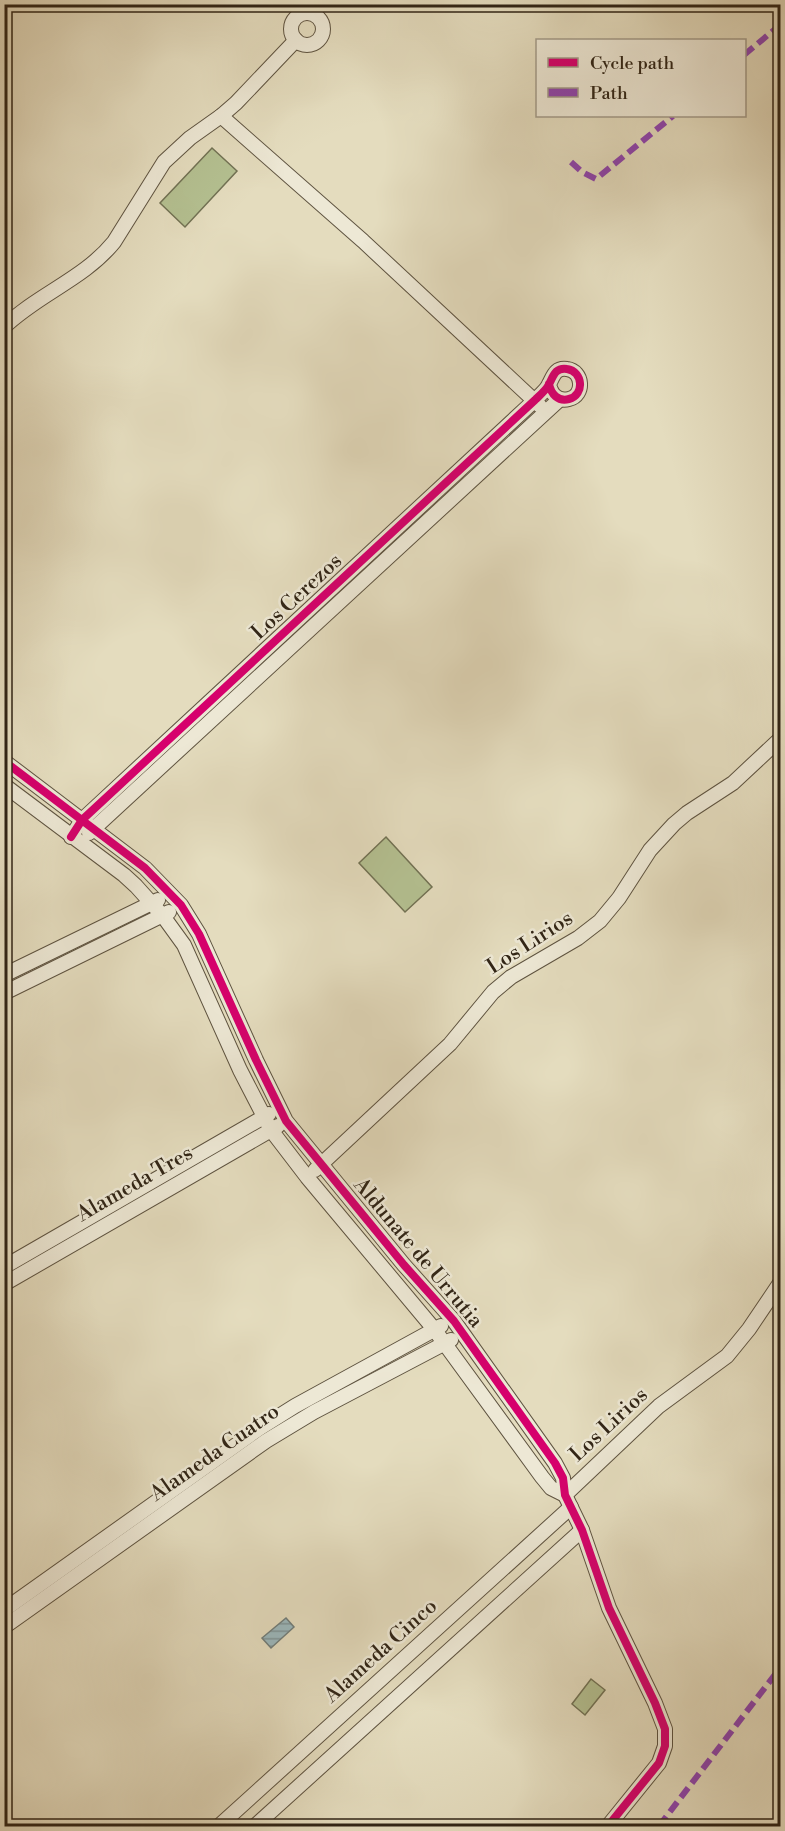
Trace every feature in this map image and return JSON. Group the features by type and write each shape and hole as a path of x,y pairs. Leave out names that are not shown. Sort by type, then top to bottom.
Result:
{"street":[{"path":"4,327 18,315 93,265 105,254 164,162 190,138 236,103 296,40"},
{"path":"221,116 371,249 546,412"},
{"name":"Los Cerezos","path":"560,369 570,369 578,375 580,384 578,393 570,399 560,399 95,829 74,839 82,820 535,400 549,384 552,375 560,369"},
{"path":"549,384 552,394 560,399"},
{"name":"Los Lirios","path":"307,1177 450,1044 493,992 511,977 578,938 600,921 650,850 674,824 733,783 779,745"},
{"name":"Aldunate de Urrutia","path":"4,761 145,868 181,905 199,934 283,1115 321,1165 404,1265 454,1321 555,1463 563,1478 568,1501 582,1530 609,1608 663,1721 666,1738 659,1763 608,1827"},
{"name":"Aldunate de Urrutia","path":"4,785 124,875 178,935 263,1118 271,1130 307,1177 445,1343 542,1477 551,1488 568,1501"},
{"path":"4,975 171,893"},
{"path":"4,993 163,916 181,905"},
{"name":"Alameda Tres","path":"4,1267 263,1118 283,1115"},
{"name":"Alameda Tres","path":"4,1284 271,1130 283,1115"},
{"name":"Los Lirios","path":"568,1501 659,1406 727,1356 749,1329 780,1283"},
{"name":"Alameda Cuatro","path":"4,1610 260,1428 434,1329 454,1321"},
{"name":"Alameda Cuatro","path":"4,1627 266,1441 323,1407 462,1334"},
{"name":"Alameda Cinco","path":"219,1827 568,1501"},
{"path":"255,1827 582,1530"}],"green space":[{"path":"212,148 237,171 185,227 160,203"},
{"path":"386,837 432,887 405,912 359,863"},
{"path":"591,1679 605,1690 585,1715 572,1704"}],"water":[{"path":"286,1618 294,1627 271,1648 262,1638"}],"marked path":[{"path":"746,53 780,25"},
{"path":"571,162 582,172 596,179 672,117"},
{"path":"659,1826 780,1668"}],"cycle path":[{"path":"71,837 82,820 540,395 557,371 563,369 572,371 579,378 580,388 574,397 565,400 556,396 549,384"},
{"path":"4,761 145,868 181,905 199,934 286,1121 404,1265 454,1321 555,1463 563,1478 565,1495 582,1530 609,1608 655,1703 665,1729 665,1746 659,1763 608,1826"}]}
